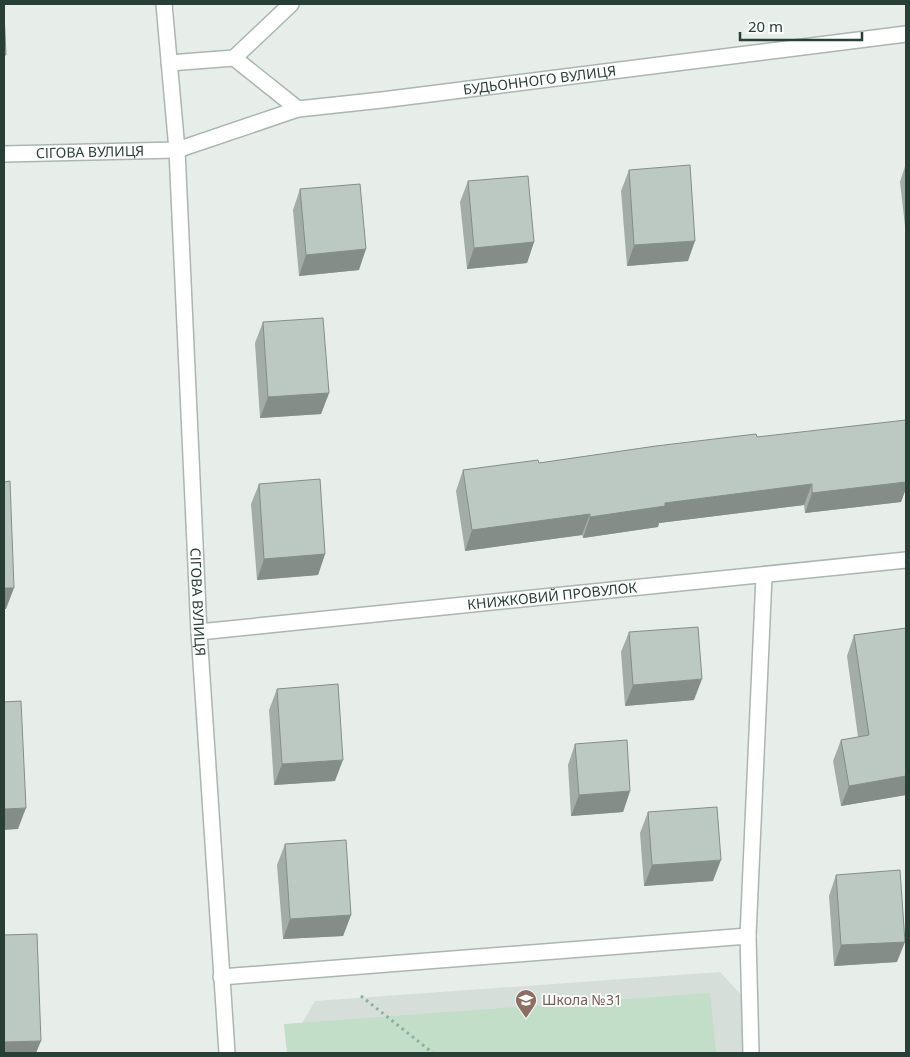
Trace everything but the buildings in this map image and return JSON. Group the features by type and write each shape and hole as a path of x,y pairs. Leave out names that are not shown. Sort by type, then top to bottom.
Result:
{"street":[{"name":"СІГОВА ВУЛИЦЯ","path":"164,4 177,150 199,632 226,1053"},
{"path":"169,63 234,58 291,4"},
{"name":"БУДЬОННОГО ВУЛИЦЯ","path":"177,150 298,109 906,34"},
{"path":"234,58 298,109"},
{"name":"СІГОВА ВУЛИЦЯ","path":"4,154 177,150"},
{"name":"КНИЖКОВИЙ ПРОВУЛОК","path":"199,632 764,576 906,560"},
{"path":"751,1053 748,936 764,576"},
{"path":"220,976 748,936"}],"path":[{"path":"326,968 433,1053"}],"shaded area":[{"name":"Школа №31","path":"720,972 747,1001 748,1053 295,1053 294,1037 315,1001"}],"green space":[{"name":"Школа №31","path":"710,993 716,1053 287,1053 284,1024"}],"place":[{"name":"Школа №31","path":"526,1019"}]}
